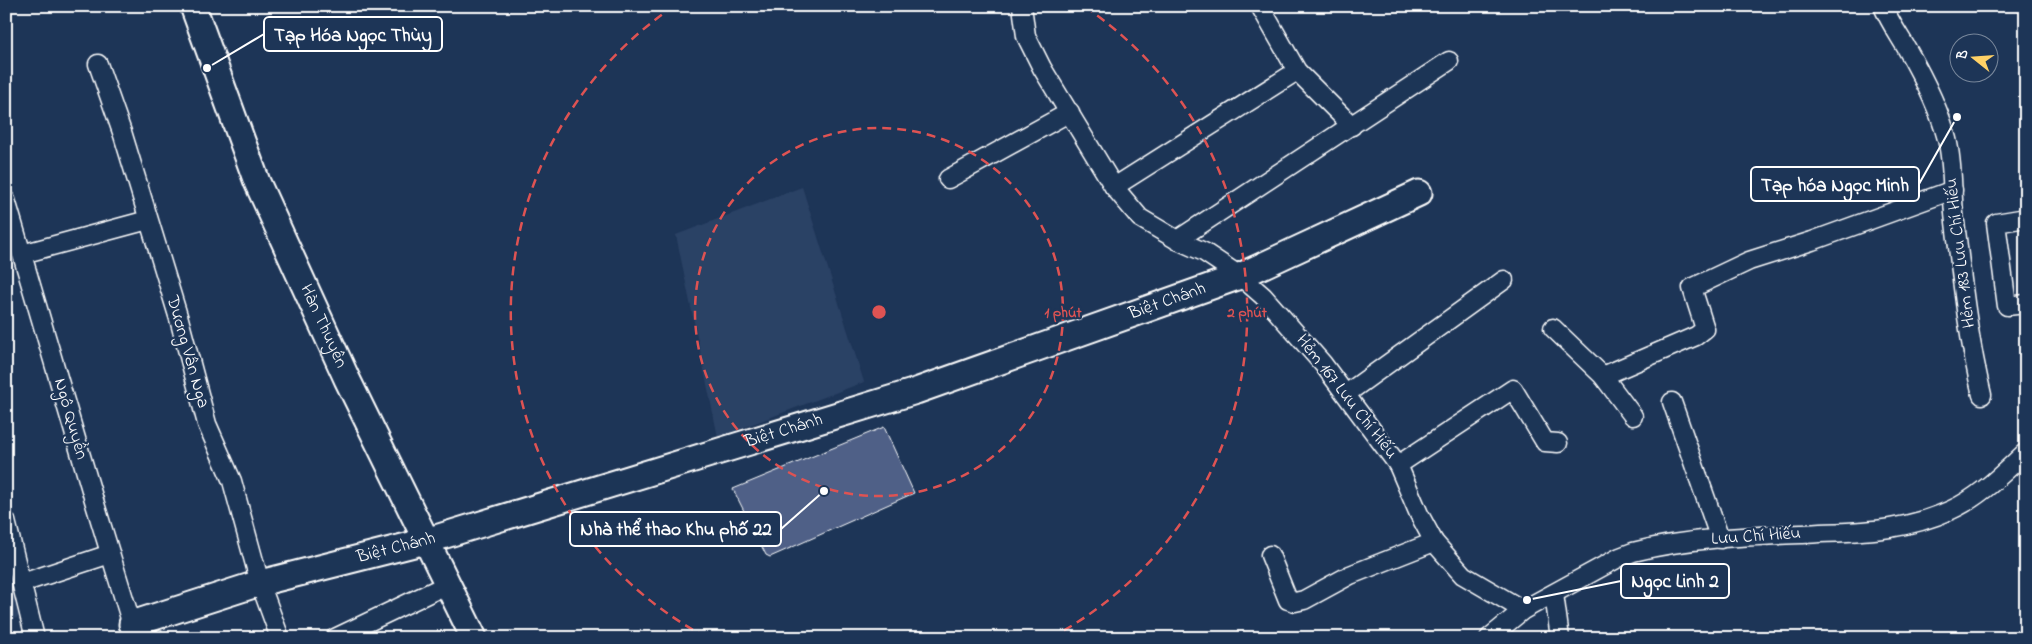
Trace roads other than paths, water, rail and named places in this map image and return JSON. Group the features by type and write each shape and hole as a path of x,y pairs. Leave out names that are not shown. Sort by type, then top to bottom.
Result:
{"street":[{"name":"Hàn Thuyên","path":"194,6 257,182 343,370 474,638"},
{"name":"Hẻm 167 Lưu Chí Hiếu","path":"1022,6 1026,36 1042,68 1114,187 1140,218 1177,240 1204,252 1240,276 1263,296 1323,364 1398,465 1419,514 1434,542 1463,575 1523,610"},
{"path":"1260,6 1297,71 1352,126"},
{"name":"Hẻm 183 Lưu Chí Hiếu","path":"1883,6 1918,69 1938,112 1947,141 1955,221 1960,247 1973,357 1982,394"},
{"path":"1177,240 1352,126 1449,60"},
{"name":"Dương Vân Nga","path":"98,64 124,134 148,220 179,319 207,424 232,481 260,584 280,638"},
{"path":"1114,187 1297,71"},
{"path":"948,179 1070,112"},
{"path":"1603,376 1703,332 1705,326 1692,288 1749,261 1812,241 1953,190"},
{"name":"Biệt Chánh","path":"134,631 260,584 426,541 916,391 1240,276 1419,194"},
{"name":"Ngô Quyền","path":"6,200 134,631"},
{"path":"2026,218 1996,223 2007,306 2026,304"},
{"path":"22,254 148,220"},
{"path":"1346,394 1504,280"},
{"path":"1553,328 1603,376 1633,416"},
{"path":"1398,465 1513,389 1545,442 1558,443"},
{"path":"1672,402 1720,539"},
{"name":"Lưu Chí Hiếu","path":"1489,638 1523,610 1620,557 1633,552 1720,539 1892,529 1928,519 1953,509 1981,491 2026,452"},
{"path":"6,521 35,638"},
{"path":"1270,555 1288,600 1295,602 1304,600 1350,575 1434,542"},
{"path":"22,583 110,554"},
{"path":"335,638 448,584"},
{"path":"1554,594 1560,638"}],"place":[{"name":"Tạp Hóa Ngọc Thùy","path":"207,68"},
{"name":"Tạp hóa Ngọc Minh","path":"1957,117"},
{"name":"Nhà thể thao Khu phố 22","path":"824,491"},
{"name":"Ngọc Linh 2","path":"1527,600"}]}
